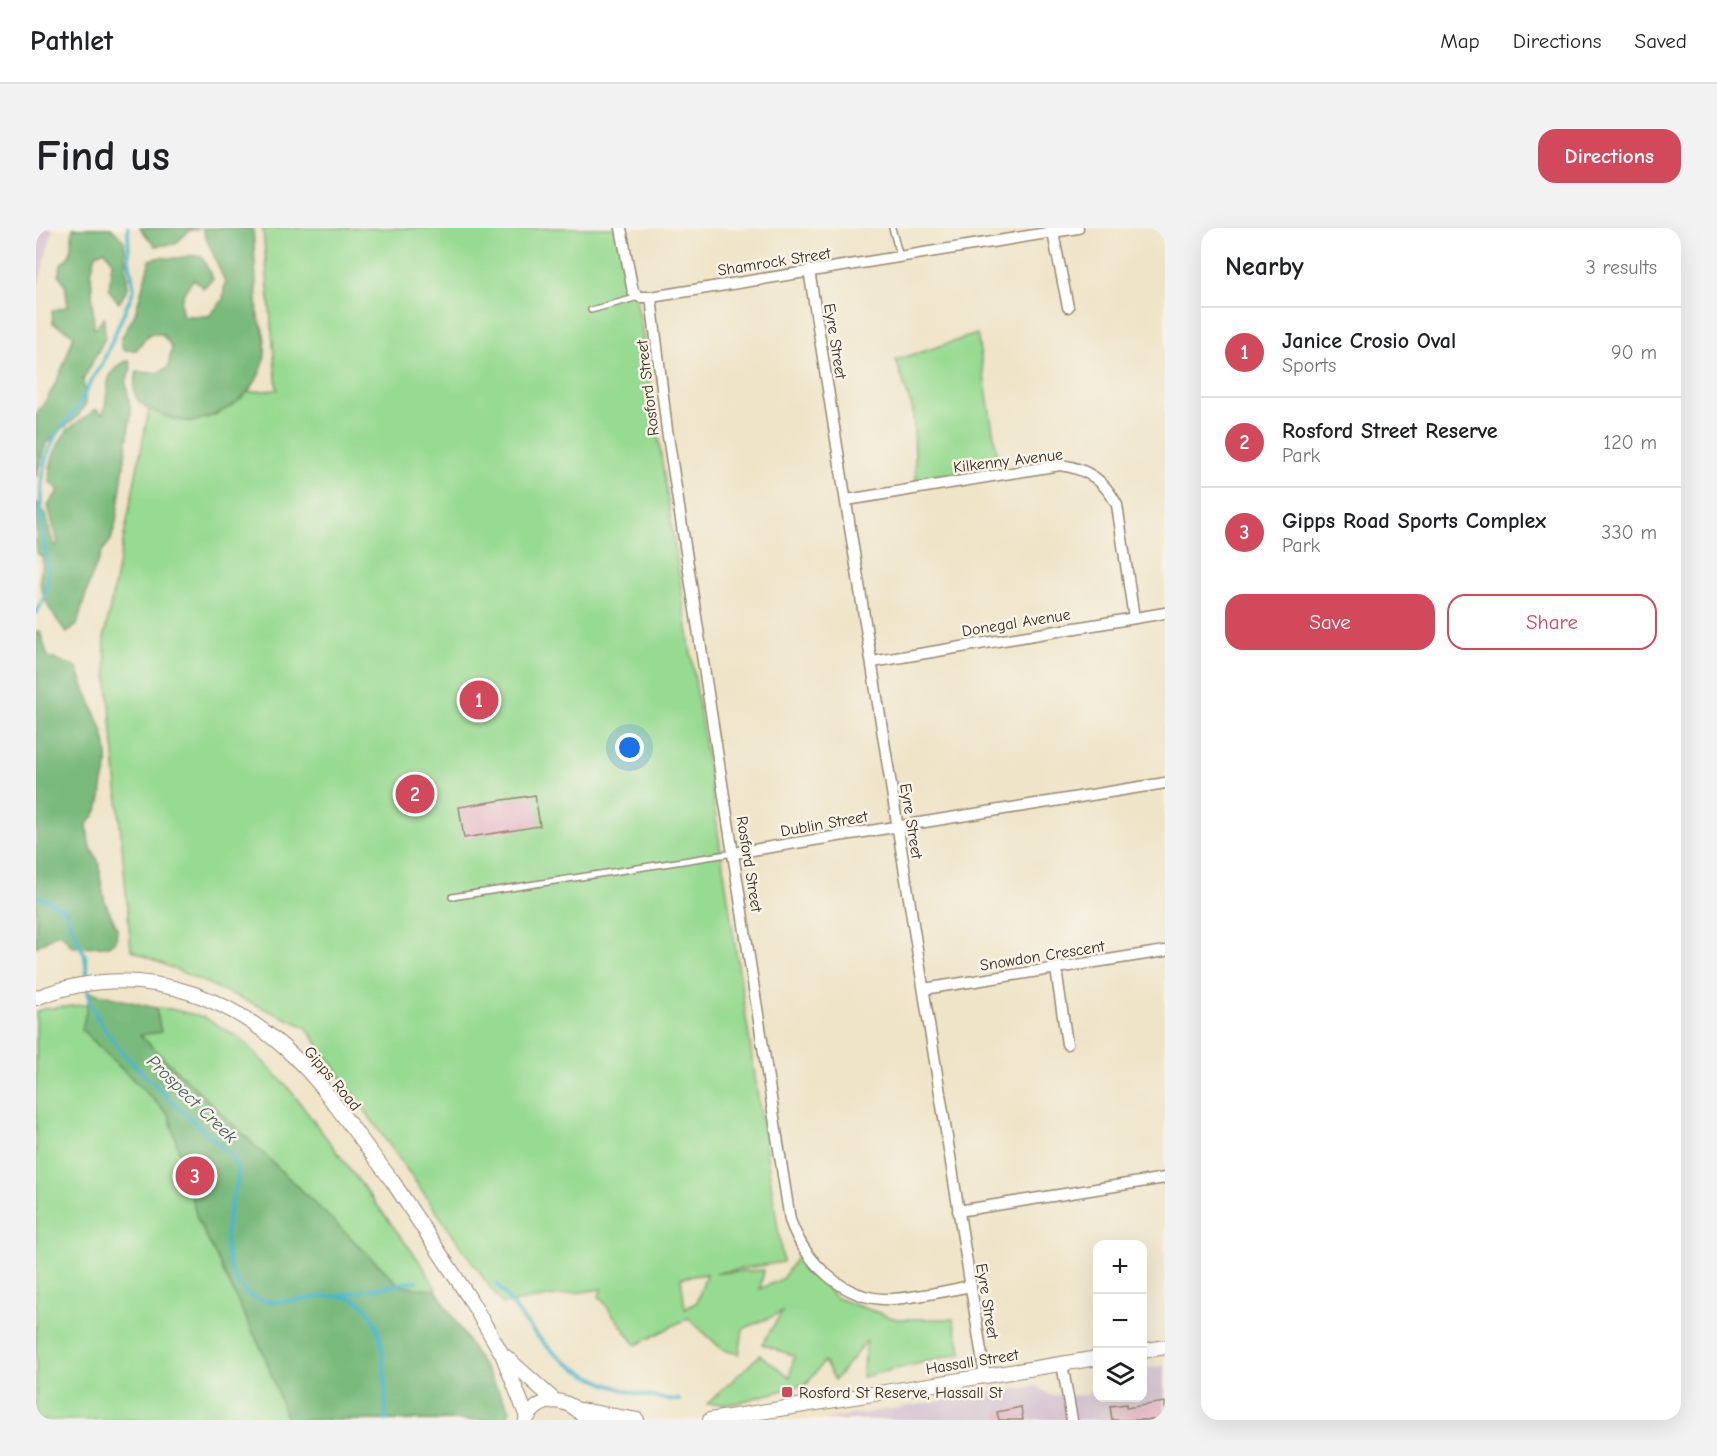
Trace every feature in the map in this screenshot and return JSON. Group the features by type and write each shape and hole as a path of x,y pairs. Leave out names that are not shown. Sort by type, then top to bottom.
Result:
{"main road":[{"name":"Gipps Road","path":"36,998 67,988 107,983 167,987 212,1000 236,1011 287,1049 321,1086 428,1232 502,1354 527,1419"},
{"path":"1147,1350 1165,1347"},
{"name":"Gipps Road","path":"502,1354 554,1400 564,1401 583,1415"},
{"name":"Hassall Street","path":"710,1420 1093,1359"},
{"path":"527,1419 543,1403 554,1400"},
{"path":"583,1415 637,1420"}],"street":[{"name":"Rosford Street","path":"621,228 633,292 646,297 790,1220 799,1244 814,1264 843,1286 867,1296 891,1299 971,1286"},
{"name":"Shamrock Street","path":"646,297 1053,230 1078,228"},
{"path":"1053,230 1068,307"},
{"name":"Eyre Street","path":"809,270 985,1376"},
{"name":"Kilkenny Avenue","path":"847,500 1060,465 1088,472 1109,491 1117,506 1134,618"},
{"name":"Donegal Avenue","path":"872,662 1165,613"},
{"name":"Dublin Street","path":"734,853 1165,783"},
{"name":"Snowdon Crescent","path":"924,989 1165,951"},
{"path":"1056,969 1067,1044"},
{"path":"958,1211 1165,1178"},
{"path":"1062,1364 1072,1420"}],"lane":[{"path":"892,228 900,257"},
{"path":"591,310 646,297"},
{"name":"Dublin Street","path":"452,897 734,853"}],"shaded area":[{"path":"36,228 53,228 36,295"},
{"path":"1165,1365 1165,1420 822,1420 1037,1386 1049,1395 1087,1395 1093,1385 1093,1402 1147,1402 1147,1368"}],"green space":[{"path":"73,228 111,228 124,241 128,288 119,303 109,290 112,261 105,250 96,254 91,272 94,329 104,318 105,338 83,380 86,403 78,416 46,443 36,477 36,414 54,386 74,335 53,323 52,311 68,306 65,284 59,275 61,264 70,255"},
{"path":"140,228 200,228 189,231 175,244 155,246"},
{"path":"202,228 253,228 258,317 264,335 265,353 262,369 254,384 243,397 213,416 189,421 155,412 147,408 135,396 134,386 137,372 157,373 168,368 172,347 162,334 149,334 136,350 123,350 121,339 135,314 150,260 202,257 213,279 203,288 194,279 190,283 182,301 183,316 209,316 223,300 225,282"},
{"path":"263,228 621,228 641,323 783,1262 716,1273 764,1270 760,1289 782,1279 799,1254 836,1298 896,1319 953,1319 962,1353 862,1377 867,1340 835,1380 824,1361 807,1384 732,1404 707,1404 760,1355 790,1377 794,1356 762,1344 782,1312 743,1329 739,1354 723,1350 688,1318 636,1345 599,1296 602,1289 502,1304 306,1027 131,950 104,638 151,399 277,390","holes":["706,1274 697,1302 685,1309 681,1278"]},
{"path":"977,334 999,467 916,481 913,411 896,360"},
{"path":"129,360 131,368 126,382 131,414 116,522 111,540 103,550 90,580 77,625 67,633 50,608 41,587 43,562 42,556 36,553 36,503 45,514 55,546 58,543 48,506 59,490 50,482 50,469 54,454 72,426 95,409 103,414 110,376 114,370"},
{"path":"40,631 48,657 77,667 101,727 107,751 107,767 100,803 87,824 89,844 100,865 105,902 117,928 116,941 108,946 72,947 64,936 58,933 36,947 36,632"},
{"path":"90,992 156,1008 161,1032 140,1035 401,1286 436,1290 510,1409 507,1420 287,1420 265,1357 197,1218 169,1115 82,1030"},
{"path":"101,1003 170,1009 204,1017 240,1038 287,1086 423,1266 502,1409 500,1420 36,1420 36,1012 43,1009"}],"building":[{"path":"535,795 540,826 464,838 459,807"},
{"path":"1165,1402 1165,1420 1112,1420 1110,1406 1126,1404 1126,1408"},
{"path":"1021,1407 1023,1420 999,1420 997,1412"}],"waterway":[{"name":"Prospect Creek","path":"36,613 42,603 48,575 41,513 41,490 46,457 59,431 78,406 101,367 134,289 129,261 128,228"},
{"name":"Prospect Creek","path":"36,895 64,909 85,956 88,980"},
{"name":"Prospect Creek","path":"88,988 93,1008 105,1030 123,1053 169,1099 231,1155 238,1175 226,1233 226,1245 230,1267 241,1287 255,1298 272,1302 329,1296 347,1297 362,1304 374,1320 383,1356 386,1420"},
{"path":"341,1295 417,1281"},
{"path":"497,1284 539,1338 575,1368 626,1391 679,1400"}],"place":[{"name":"Janice Crosio Oval","path":"479,700"},
{"name":"Rosford Street Reserve","path":"415,794"},
{"name":"Gipps Road Sports Complex","path":"195,1176"},
{"name":"Rosford St Reserve, Hassall St","path":"787,1392"}]}
